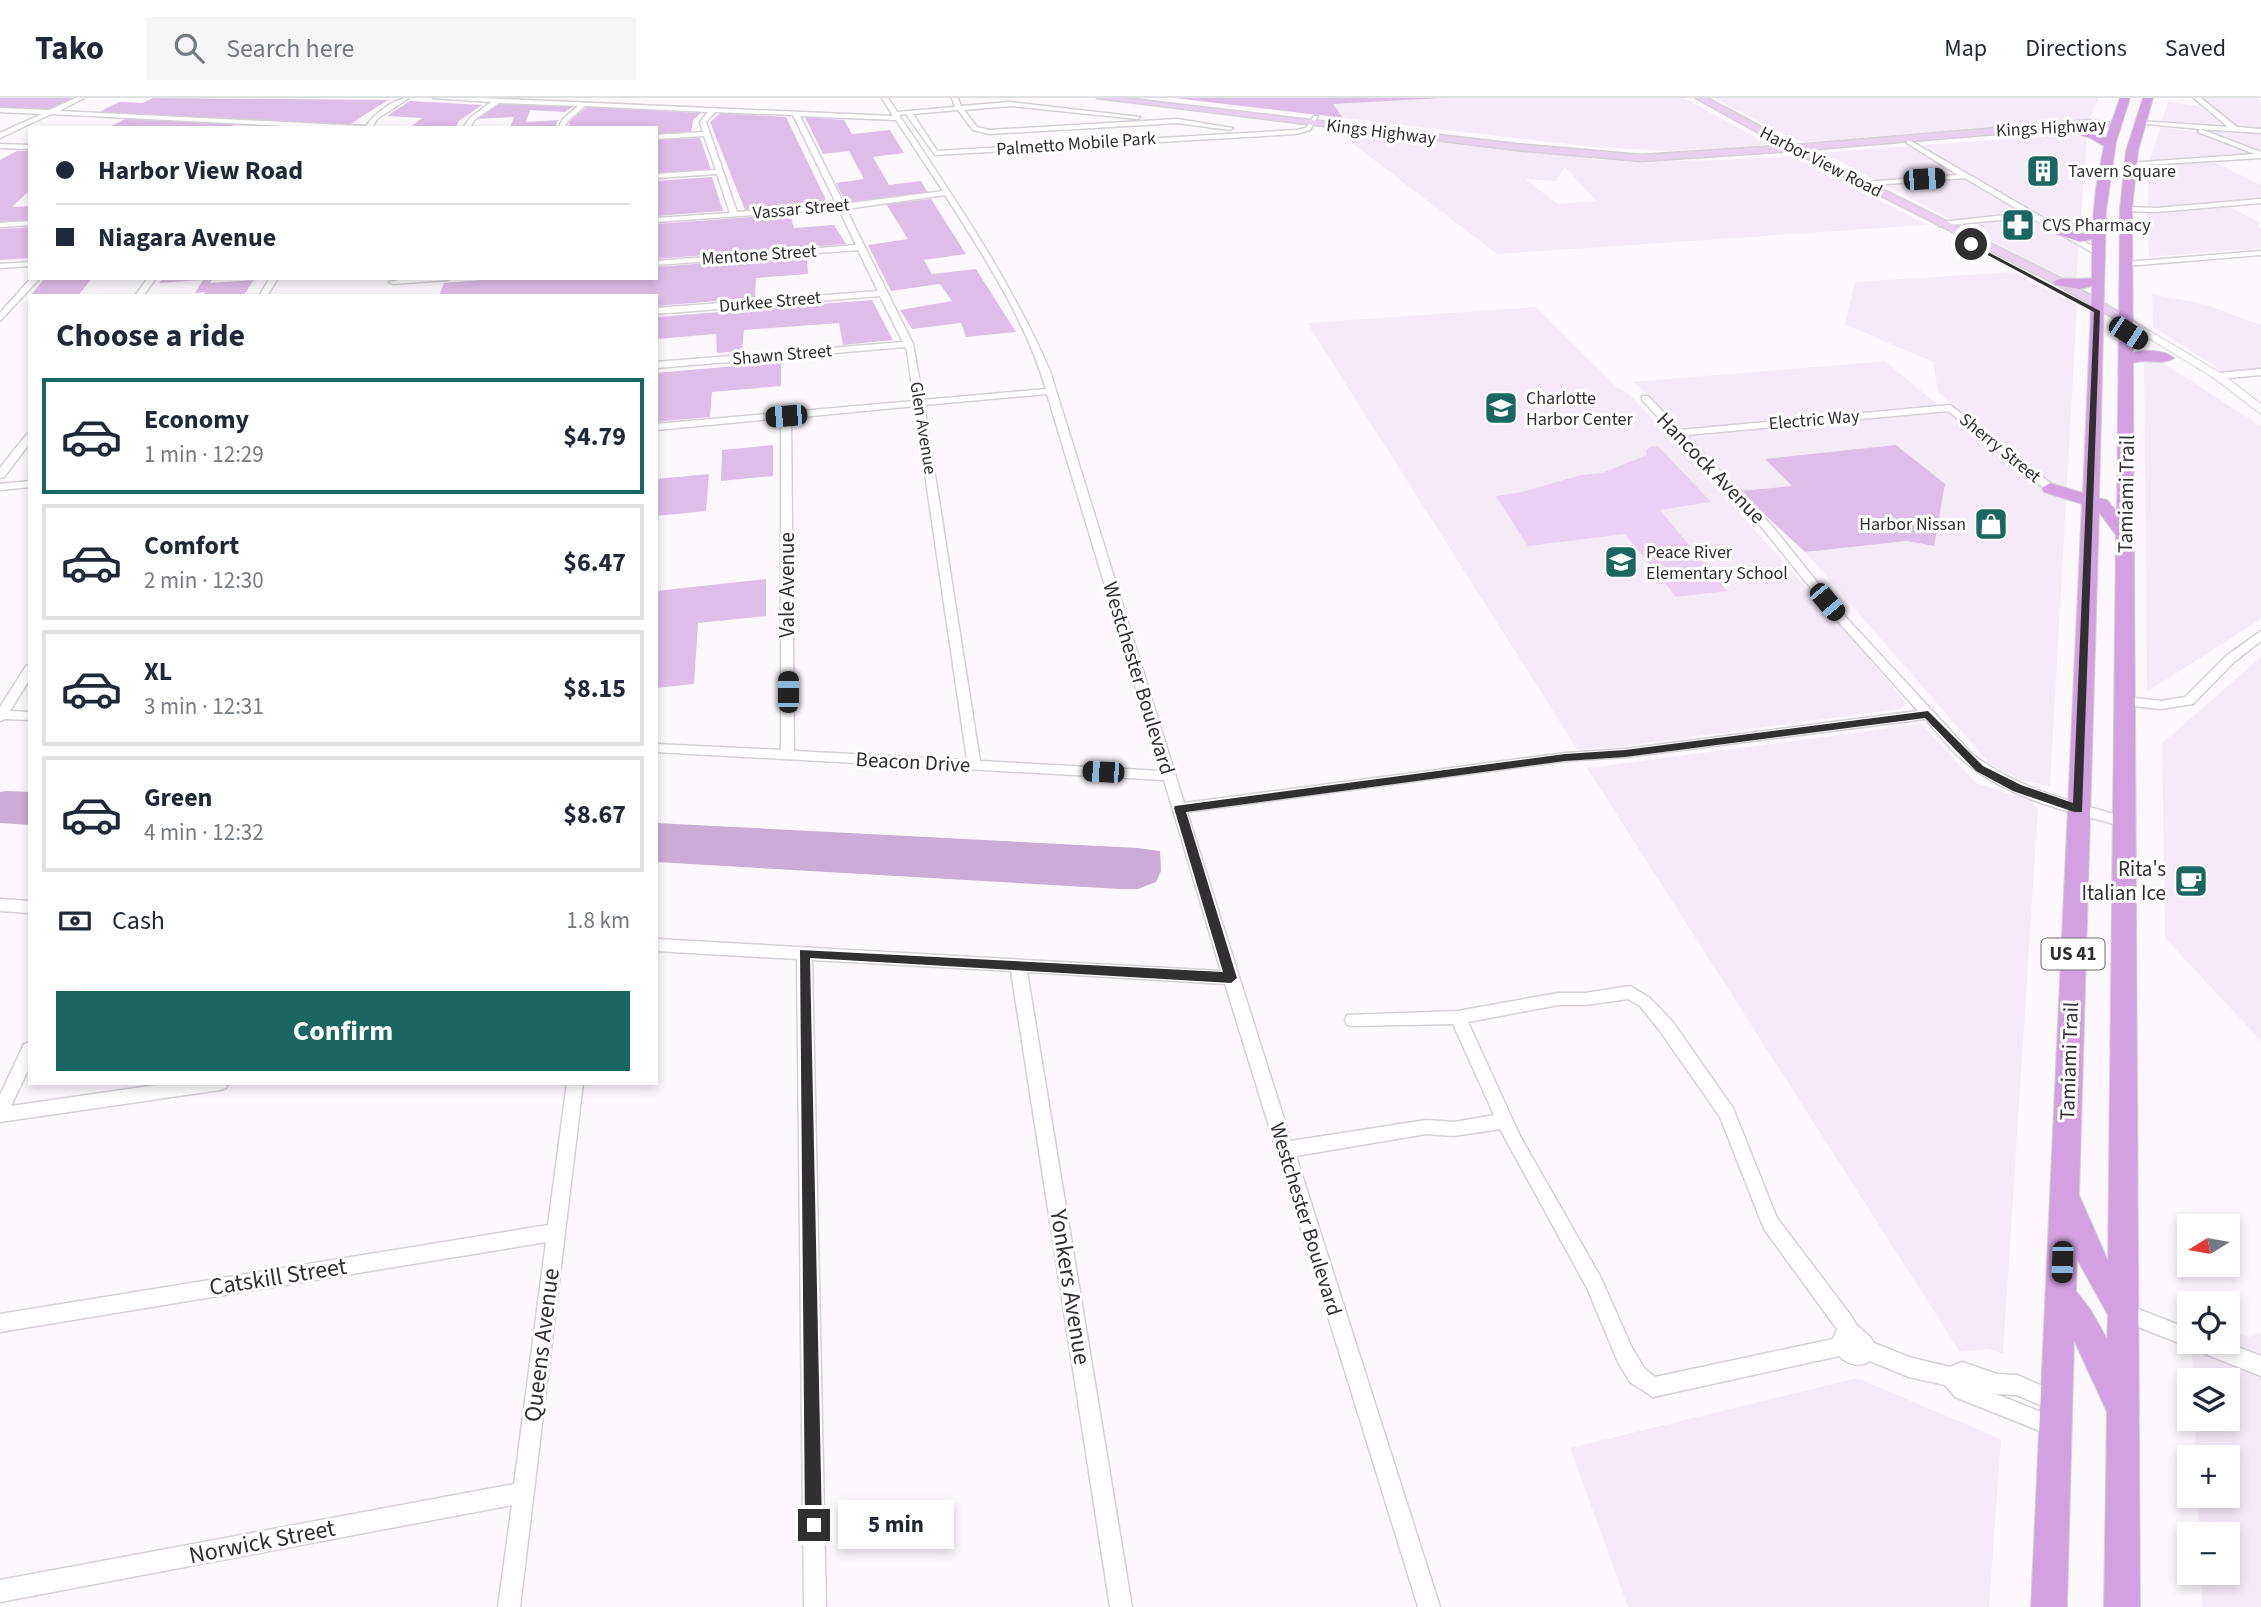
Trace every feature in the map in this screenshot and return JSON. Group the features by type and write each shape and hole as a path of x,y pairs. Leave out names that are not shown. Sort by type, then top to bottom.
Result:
{"main road":[{"name":"Kings Highway","path":"1101,98 1314,120"},
{"name":"Kings Highway","path":"1158,98 1314,120 1641,158 2115,124"},
{"name":"Harbor View Road","path":"1700,98 1942,224 2098,298"},
{"name":"Tamiami Trail","path":"2122,1607 2125,500 2128,360 2126,209 2129,165 2148,98"},
{"name":"Tamiami Trail","path":"2049,1607 2098,252 2110,145 2123,99"},
{"name":"Kings Highway","path":"1793,148 1819,149 2092,123 2115,124"},
{"path":"2115,124 2139,123"},
{"path":"2067,129 2094,136 2110,145"},
{"name":"Kings Highway","path":"1404,131 1485,144"},
{"path":"1485,144 1606,150"},
{"name":"Kings Highway","path":"1606,150 1661,156"},
{"path":"2103,190 2113,201 2126,209"},
{"name":"Harbor View Road","path":"1942,224 1952,234 2098,298 2128,327"},
{"path":"2063,234 2080,238 2099,233"},
{"path":"2060,282 2080,285 2098,298"},
{"path":"2128,360 2141,355 2167,358"},
{"path":"2092,469 2104,486 2125,500"},
{"path":"2050,488 2090,509 2108,509 2125,534"},
{"path":"2064,1193 2088,1256 2103,1284 2123,1312"},
{"path":"2060,1297 2078,1315 2091,1338 2122,1410"}],"street":[{"path":"0,136 81,98"},
{"path":"369,126 375,118 405,98"},
{"path":"436,98 796,114 900,115"},
{"name":"Westchester Boulevard","path":"885,98 900,115 978,243 1034,343 1429,1607"},
{"path":"955,98 959,107"},
{"path":"2197,98 2236,130"},
{"path":"468,126 472,119 497,101"},
{"path":"562,126 583,104"},
{"name":"Palmetto Mobile Park","path":"900,115 959,107 1012,107 1177,121 1266,133"},
{"name":"Palmetto Mobile Park","path":"959,107 975,129 989,132 1177,121"},
{"path":"0,110 325,126"},
{"path":"713,110 703,122 734,214"},
{"name":"Glen Avenue","path":"796,114 909,344 974,765"},
{"name":"Palmetto Mobile Park","path":"900,115 935,153 1303,131 1314,120"},
{"path":"2139,123 2261,131"},
{"path":"2187,125 2261,155"},
{"path":"658,137 707,134"},
{"path":"1909,142 2098,252"},
{"path":"0,146 28,147"},
{"path":"2129,165 2261,155"},
{"path":"658,176 720,172"},
{"path":"1864,184 1967,176"},
{"name":"Vassar Street","path":"658,220 841,206 946,193"},
{"path":"2126,209 2155,210 2261,201"},
{"path":"2240,203 2261,213"},
{"path":"1942,224 2031,215"},
{"path":"0,225 28,223"},
{"name":"Mentone Street","path":"658,263 861,247"},
{"path":"2126,264 2261,253"},
{"path":"2249,254 2261,261"},
{"path":"0,266 28,264"},
{"path":"2,313 34,280"},
{"path":"393,283 425,280"},
{"name":"Durkee Street","path":"658,311 884,293"},
{"path":"2128,327 2167,358 2261,412"},
{"path":"2128,327 2218,376 2261,412"},
{"name":"Shawn Street","path":"658,365 909,344"},
{"path":"2218,376 2261,372"},
{"path":"658,427 1051,391"},
{"name":"Hancock Avenue","path":"1645,398 1785,547 1817,590 1980,768 2017,788 2125,822"},
{"name":"Electric Way","path":"1677,433 1950,408"},
{"name":"Sherry Street","path":"1950,408 2050,488"},
{"name":"Vale Avenue","path":"786,416 788,755"},
{"path":"0,475 28,439"},
{"path":"0,486 28,484"},
{"path":"2125,701 2161,705 2189,701 2230,659 2261,635"},
{"path":"0,715 28,672"},
{"path":"1179,808 1565,757 1625,754 1928,714"},
{"path":"0,715 28,716"},
{"name":"Beacon Drive","path":"658,748 1169,776"},
{"path":"0,905 28,907"},
{"path":"658,944 1231,978"},
{"path":"804,953 815,1607"},
{"name":"Yonkers Avenue","path":"1018,966 1121,1607"},
{"path":"1353,1020 1458,1017 1558,999 1585,999 1630,992 1645,1002 1666,1026 1727,1113 1770,1223 1845,1324 1845,1340"},
{"path":"1458,1017 1505,1121 1594,1282 1625,1355 1637,1375 1653,1387 1860,1338 1865,1349 1909,1367 1950,1377 1962,1390 2055,1427"},
{"path":"0,1114 28,1053"},
{"path":"0,1114 206,1085"},
{"name":"Queens Avenue","path":"509,1607 575,1085"},
{"path":"1285,1150 1426,1127 1454,1129 1505,1121"},
{"name":"Catskill Street","path":"0,1323 557,1232"},
{"path":"2123,1312 2177,1333"},
{"path":"2230,1354 2261,1366"},
{"path":"1950,1377 1962,1372 1997,1384 2017,1385 2056,1402"},
{"name":"Norwick Street","path":"0,1591 524,1492"}],"shaded area":[{"path":"0,98 75,98 49,110 0,108"},
{"path":"153,98 388,100 349,125 99,112 119,102 142,103"},
{"path":"1174,98 1443,98 1333,104 1343,118"},
{"path":"1443,98 1684,98 1764,142 1759,146 1670,151 1594,147 1343,118 1332,104"},
{"path":"1714,98 2099,98 2089,120 1805,142 1795,140"},
{"path":"2201,98 2258,98 2261,101 2261,129 2237,128"},
{"path":"410,101 482,105 456,126 412,126 422,118 387,116"},
{"path":"2168,102 2200,106 2223,126 2161,123"},
{"path":"500,103 572,107 565,112 530,110 526,122 558,120 556,126 511,126 514,117 476,119"},
{"path":"587,107 701,113 693,120 691,133 658,135 658,126 569,126 570,121"},
{"path":"721,113 786,117 828,204 745,210 710,122"},
{"path":"805,117 844,120 852,134 890,130 904,153 873,157 889,185 921,181 928,193 846,203 836,183 864,179 849,151 823,154"},
{"path":"125,119 235,124 232,126 112,126"},
{"path":"2161,127 2201,133 2253,154 2149,161"},
{"path":"2197,128 2261,132 2261,153"},
{"path":"2070,134 2087,138 2076,282 2068,281 1826,154 1829,152"},
{"path":"1387,135 1604,160 1701,161 1793,156 1928,225 1497,254 1345,138","holes":["1565,167 1596,201 1558,204 1525,179 1556,181"]},
{"path":"700,138 711,170 658,173 658,140"},
{"path":"17,151 28,151 28,192 12,207 28,206 28,220 0,222 0,160"},
{"path":"2214,162 2261,185 2261,199 2148,209 2148,166"},
{"path":"712,177 723,211 658,216 658,181"},
{"path":"931,199 966,254 924,260 932,274 976,269 1016,332 966,337 961,323 912,329 900,310 952,301 940,284 891,291 868,245 908,239 886,204"},
{"path":"2228,206 2261,223 2258,226 2261,228 2261,248 2149,257 2146,213"},
{"path":"790,214 794,228 834,225 846,244 658,259 658,224"},
{"path":"28,227 28,258 0,260 0,229"},
{"path":"807,255 808,274 756,278 755,298 658,306 658,294 440,294 444,283 482,280 658,280 658,267"},
{"path":"2014,272 2077,305 2050,787 2016,778 1989,763 1805,552 1907,541 1934,546 1765,459 1792,486 1739,491 1644,391 1632,382 1885,361 1979,439 1993,439 1938,392 1933,362 1845,324 1855,282"},
{"path":"43,280 90,280 80,294 32,294"},
{"path":"161,280 203,280 159,283"},
{"path":"203,280 212,280 210,283 254,280 244,294 195,293"},
{"path":"2152,294 2204,304 2261,325 2261,368 2224,372 2153,327"},
{"path":"872,300 893,340 843,345 839,323 744,330 742,351 717,353 716,334 658,339 658,317"},
{"path":"1536,307 1617,387 1628,393 1673,440 1837,621 1907,704 1899,709 1608,748 1577,749 1307,323"},
{"path":"2153,361 2165,364 2261,426 2261,619 2147,692 2144,363"},
{"path":"781,362 781,386 712,392 710,417 658,422 658,373"},
{"path":"773,445 773,476 721,481 722,450"},
{"path":"1896,445 1945,484 1934,546 1907,541 1805,552 1739,491 1792,486 1765,459"},
{"path":"1658,446 1711,502 1660,510 1727,591 1676,597 1625,534 1528,546 1496,496 1522,492 1581,475 1602,473 1647,455 1646,451 1650,447"},
{"path":"709,474 706,511 658,516 658,479"},
{"path":"766,579 766,616 698,623 694,684 658,688 658,591"},
{"path":"2261,657 2261,1041 2165,938 2162,743"},
{"path":"1922,724 1976,783 2030,801 2038,809 2003,1354 1988,1349 1960,1352 1587,768"},
{"path":"0,792 28,792 28,825 0,823"},
{"path":"658,823 1160,851 1161,871 1156,882 1138,889 658,862"},
{"path":"2261,1333 2261,1607 2202,1607 2201,1585 2240,1585 2240,1522 2199,1522 2198,1508 2240,1508 2240,1445 2196,1445 2195,1431 2240,1431 2240,1368 2193,1368 2192,1354 2240,1354 2240,1334 2248,1337"},
{"path":"1857,1378 2001,1439 1989,1607 1628,1607 1570,1448"}],"place":[{"name":"Tavern Square","path":"2043,171"},
{"name":"CVS Pharmacy","path":"2018,225"},
{"name":"Charlotte Harbor Center","path":"1501,408"},
{"name":"Harbor Nissan","path":"1991,524"},
{"name":"Peace River Elementary School","path":"1621,562"},
{"name":"Rita's Italian Ice","path":"2191,881"}],"route":[{"path":"814,1525 804,953 1231,978 1179,808 1565,757 1625,754 1928,714 1980,768 2017,788 2078,809 2097,311 1971,244"}]}
